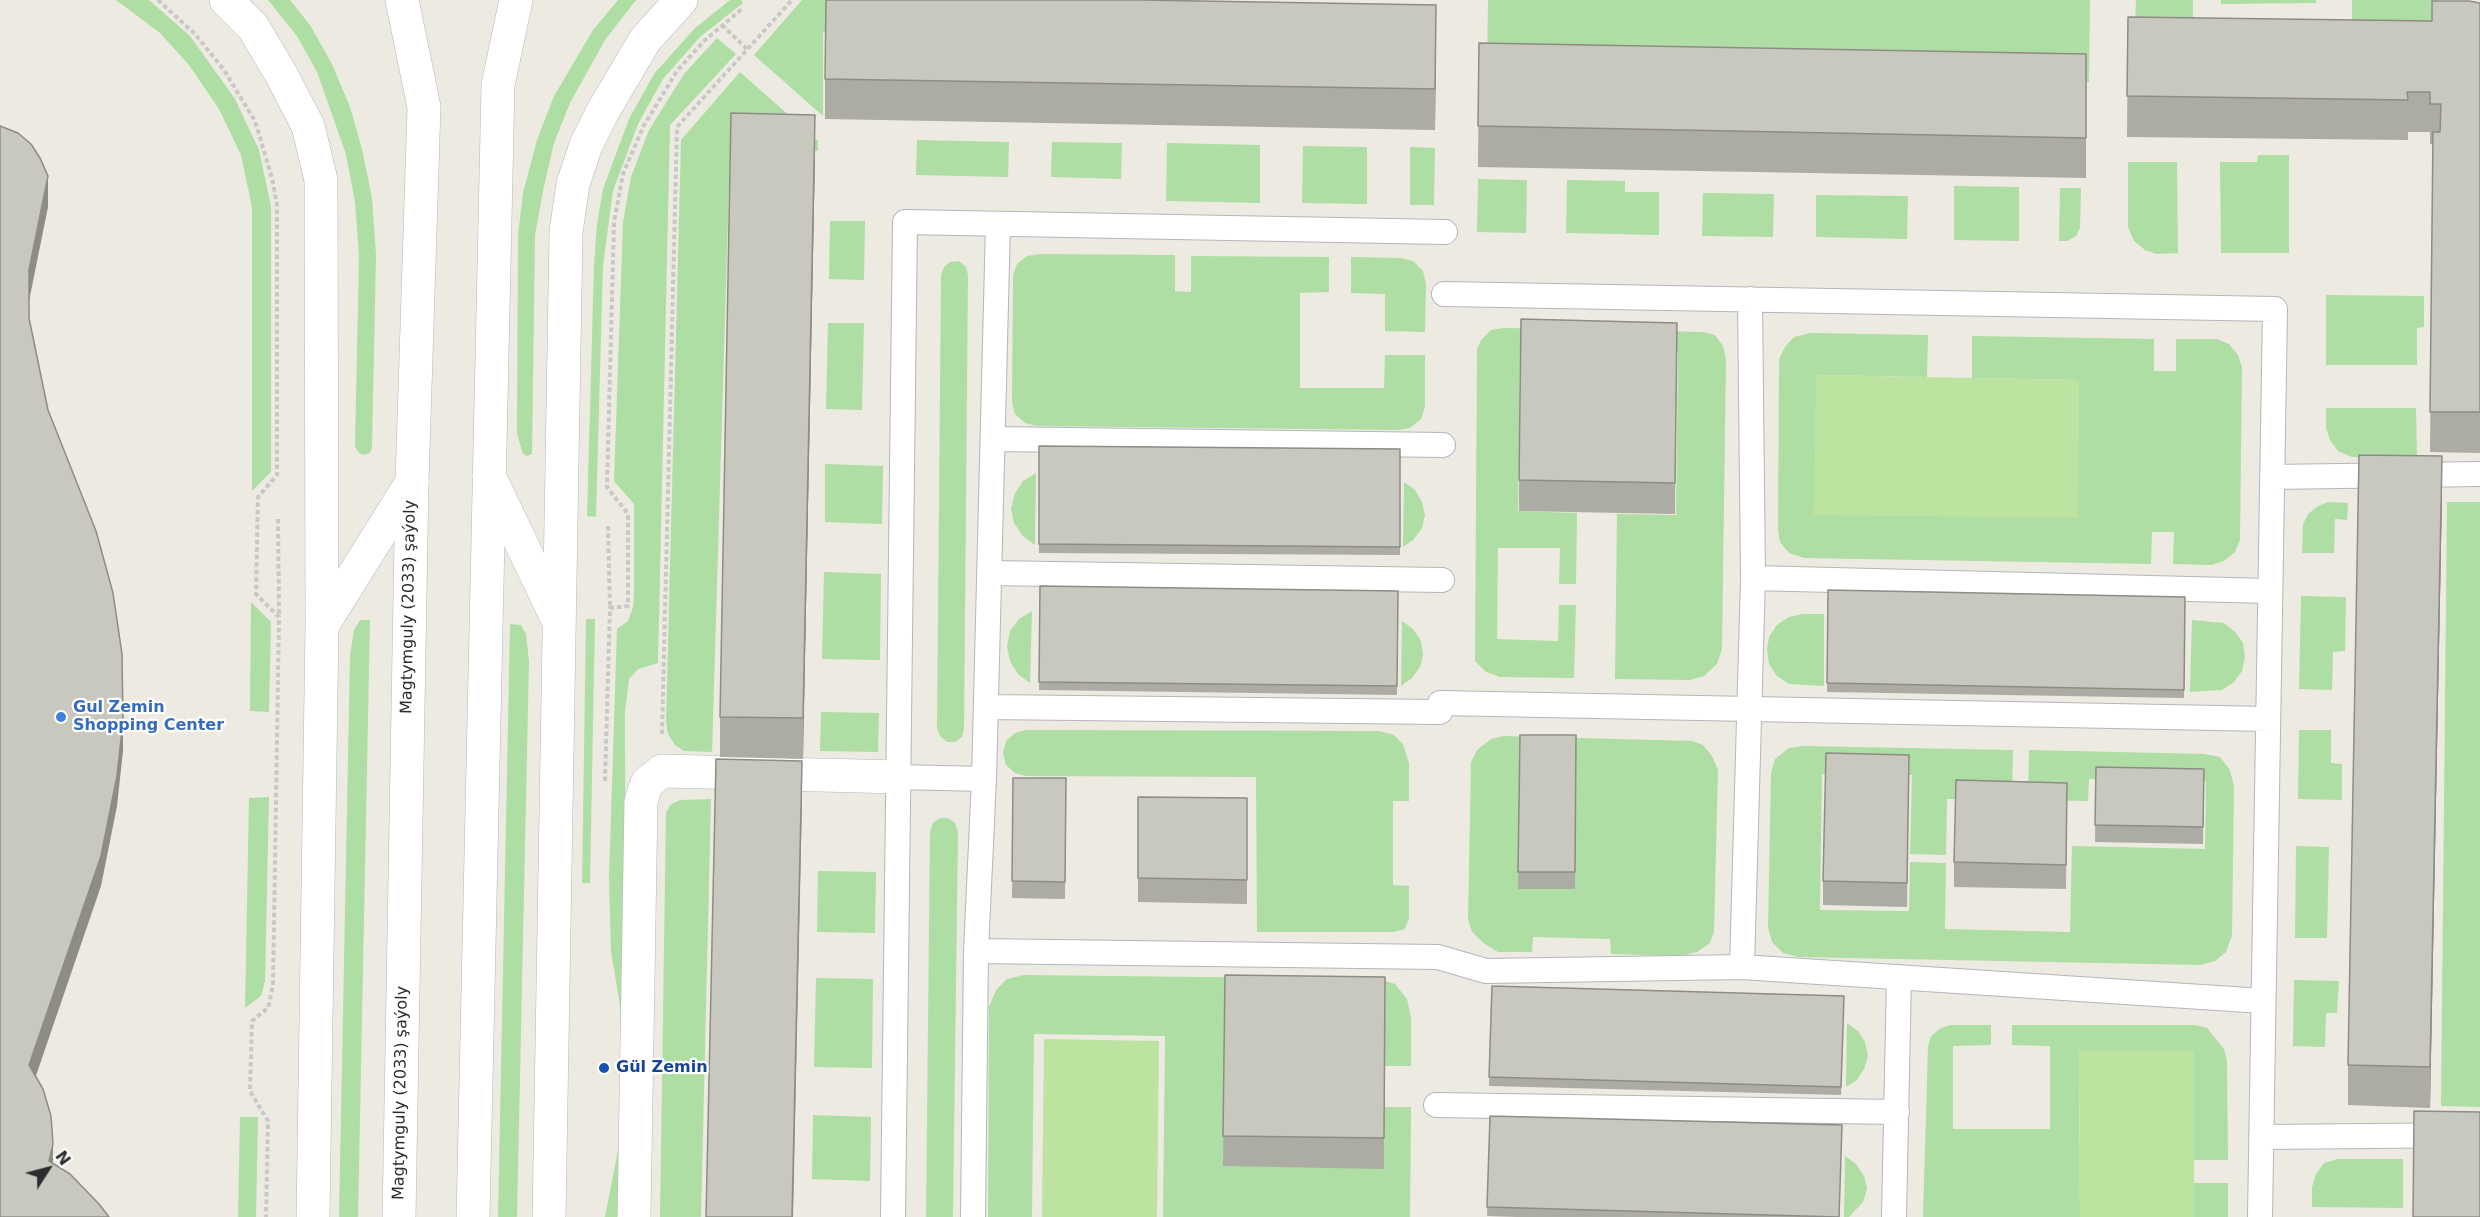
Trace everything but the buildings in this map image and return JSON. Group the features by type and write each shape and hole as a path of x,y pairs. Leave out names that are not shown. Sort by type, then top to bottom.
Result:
{"street":[{"path":"226,0 253,27 281,74 308,126 321,180 322,626 314,1217"},
{"name":"Magtymguly (2033) şaýoly","path":"399,1217 411,482 424,107 402,0"},
{"path":"473,1217 498,85 516,0"},
{"path":"549,1217 566,232 573,184 586,145 620,79 645,40 681,0"},
{"path":"489,476 560,624"},
{"path":"322,626 411,482"},
{"path":"634,1217 641,801 647,783 662,771 899,777"}],"lane":[{"path":"893,1217 904,222 1445,232"},
{"path":"973,1217 976,951 984,779 998,224"},
{"path":"1444,294 2275,309 2260,1217"},
{"path":"1742,967 1753,578 1750,299"},
{"path":"993,439 1443,445"},
{"path":"2272,477 2480,474"},
{"path":"989,573 1442,580"},
{"path":"1753,578 2270,591"},
{"path":"986,707 1749,709 2268,719"},
{"path":"899,777 984,779"},
{"path":"976,951 1438,957 1486,971 1742,967 2263,1000"},
{"path":"1894,1217 1899,977"},
{"path":"1436,1105 1897,1112"},
{"path":"2261,1137 2480,1135"}],"path":[{"path":"158,0 195,34 224,70 255,121 272,178 277,205 277,475 258,497 256,594 279,617"},
{"path":"662,771 677,127 792,0"},
{"path":"610,608 628,606 628,514 608,487 614,222 623,174 643,127 677,71 722,25 743,8"},
{"path":"722,25 747,50"},
{"path":"266,1217 268,1121 250,1091 252,1021 268,1008 273,986 279,617 278,519"},
{"path":"605,787 610,608 608,526"}],"green space":[{"path":"116,0 149,0 190,36 235,99 259,150 271,206 271,472 252,491 252,207 241,155 219,109 189,65 160,33"},
{"path":"268,0 290,0 310,25 332,64 350,107 362,149 372,198 376,254 372,447 370,453 363,455 355,446 359,255 355,202 346,154 317,72 297,36"},
{"path":"618,0 636,0 605,40 570,103 554,143 543,191 535,235 532,454 527,456 523,454 517,434 518,235 523,193 537,140 554,96 593,30"},
{"path":"730,0 741,0 743,3 700,37 663,79 638,124 613,191 603,265 596,517 587,516 594,265 597,224 603,189 629,119 654,74 694,29"},
{"path":"802,0 877,0 877,33 823,32 823,116 754,55"},
{"path":"1488,0 2090,0 2089,82 1487,72"},
{"path":"2136,0 2193,0 2193,23 2135,23"},
{"path":"2221,0 2316,0 2316,3 2221,4"},
{"path":"2352,0 2438,0 2439,22 2352,23"},
{"path":"717,38 736,54 670,125 658,663 638,669 629,679 625,712 626,1184 618,1217 605,1217 623,1125 620,1005 611,952 609,878 617,629 628,621 633,607 634,593 634,504 614,481 623,222 631,177 649,130 684,74"},
{"path":"740,72 818,141 818,151 730,151 712,752 684,751 675,745 668,734 666,722 681,140"},
{"path":"917,140 1009,142 1008,177 916,175"},
{"path":"1052,142 1122,143 1121,179 1051,177"},
{"path":"1167,143 1260,145 1260,203 1166,201"},
{"path":"1303,146 1367,147 1367,204 1302,203"},
{"path":"1410,147 1435,148 1434,205 1410,205"},
{"path":"2258,155 2289,155 2289,253 2221,253 2220,162 2257,162"},
{"path":"2128,162 2177,162 2178,253 2157,254 2145,250 2134,241 2128,227"},
{"path":"1478,179 1527,180 1526,233 1477,232"},
{"path":"1567,180 1625,181 1625,192 1659,192 1659,235 1566,233"},
{"path":"1954,186 2019,187 2019,241 1954,240"},
{"path":"2060,188 2081,188 2080,228 2076,236 2067,241 2059,241"},
{"path":"1703,193 1774,194 1773,237 1702,236"},
{"path":"1816,195 1908,196 1907,239 1816,237"},
{"path":"830,221 865,221 864,280 829,279"},
{"path":"1041,254 1175,255 1175,291 1191,292 1191,256 1329,257 1329,292 1300,293 1300,388 1384,388 1385,355 1425,355 1425,406 1421,419 1410,428 1397,430 1037,426 1025,423 1015,414 1012,402 1013,275 1017,264 1027,256"},
{"path":"1351,257 1401,258 1413,261 1423,271 1426,284 1425,332 1385,331 1385,294 1351,293"},
{"path":"959,261 966,267 968,275 964,729 962,737 955,742 947,742 940,736 937,728 941,275 944,267 950,262"},
{"path":"2326,295 2424,296 2424,327 2417,328 2417,365 2326,365"},
{"path":"828,323 864,323 862,410 826,409"},
{"path":"1503,328 1580,329 1580,350 1520,350 1518,511 1577,513 1576,584 1559,584 1560,548 1498,548 1497,639 1558,641 1559,605 1576,605 1574,678 1500,677 1486,672 1475,661 1477,349 1481,340 1491,330"},
{"path":"1619,330 1703,332 1715,335 1723,346 1726,360 1722,649 1717,664 1704,676 1690,680 1615,679 1617,514 1676,515 1678,352 1619,351"},
{"path":"1810,333 1928,335 1927,377 1816,375 2077,518 2079,380 1972,378 1972,336 2154,339 2154,371 2176,371 2176,339 2217,339 2229,344 2238,355 2242,367 2240,540 2235,552 2224,561 2211,565 2173,564 2174,532 2152,532 2151,564 1804,558 1789,553 1780,542 1778,530 1779,359 1785,347 1794,337"},
{"path":"1816,375 2079,380 2078,518 1814,515"},
{"path":"2326,408 2416,408 2417,457 2352,457 2338,451 2330,440 2326,428"},
{"path":"825,464 883,466 882,524 825,522"},
{"path":"1036,473 1035,545 1023,536 1014,523 1011,509 1015,493 1023,481"},
{"path":"1404,482 1415,490 1422,502 1425,515 1422,528 1414,539 1403,547"},
{"path":"2328,502 2348,503 2347,520 2335,519 2334,553 2302,553 2303,524 2308,514"},
{"path":"2447,502 2480,502 2480,1107 2441,1106"},
{"path":"824,572 881,574 880,660 822,659"},
{"path":"2301,596 2346,597 2345,651 2333,652 2332,690 2299,689"},
{"path":"251,602 271,622 269,712 250,711"},
{"path":"1032,611 1030,683 1018,674 1010,661 1007,646 1010,631 1019,619"},
{"path":"1824,614 1824,686 1789,684 1777,676 1769,664 1767,650 1769,637 1777,625 1789,617"},
{"path":"586,619 595,619 590,883 582,883"},
{"path":"360,620 370,620 358,1217 339,1217 350,656 354,630"},
{"path":"2192,620 2224,623 2243,643 2245,657 2242,671 2234,682 2222,690 2190,692"},
{"path":"1402,621 1413,629 1421,641 1423,654 1420,667 1412,678 1401,686"},
{"path":"510,624 521,625 526,634 529,661 517,1217 498,1217"},
{"path":"821,712 879,713 878,752 820,751"},
{"path":"1026,730 1379,731 1394,735 1403,744 1409,763 1409,801 1393,801 1393,885 1409,886 1409,918 1405,929 1394,932 1257,932 1256,777 1026,776 1015,773 1006,765 1003,753 1006,741 1015,733"},
{"path":"2299,730 2331,730 2331,763 2342,764 2342,800 2298,799"},
{"path":"1504,736 1692,741 1703,745 1712,756 1718,770 1714,932 1710,943 1697,952 1681,956 1611,954 1610,939 1533,937 1532,952 1498,952 1472,932 1468,919 1471,762 1477,750 1491,739"},
{"path":"1803,746 2013,750 2012,800 1947,799 1946,855 1910,854 1912,775 1822,774 1820,910 1909,911 1910,862 1946,863 1945,929 2070,932 2072,846 2205,849 2206,781 2089,779 2088,801 2028,800 2029,750 2204,754 2220,757 2230,770 2234,787 2232,936 2226,952 2215,961 2200,965 1798,957 1783,953 1772,942 1768,928 1771,773 1775,759 1789,748"},
{"path":"269,797 265,981 261,996 245,1008 249,798"},
{"path":"711,799 701,1217 660,1217 666,813 670,805 680,800"},
{"path":"940,818 948,818 955,823 958,832 953,1217 926,1217 930,831 933,823"},
{"path":"2296,846 2329,847 2327,938 2295,938"},
{"path":"818,871 876,872 875,933 817,932"},
{"path":"1024,975 1379,979 1395,984 1407,999 1411,1018 1411,1066 1385,1066 1385,1008 1384,1168 1385,1107 1411,1107 1410,1217 1163,1217 1165,1036 1034,1034 1032,1217 988,1217 989,1007 996,990 1007,979"},
{"path":"816,978 873,979 872,1068 814,1067"},
{"path":"2294,980 2339,981 2337,1013 2326,1013 2325,1047 2293,1046"},
{"path":"1847,1023 1858,1031 1865,1042 1868,1056 1857,1080 1846,1087"},
{"path":"1950,1025 1991,1025 1991,1045 1953,1046 1953,1129 2050,1129 2050,1046 2012,1045 2012,1025 2195,1025 2207,1028 2224,1049 2227,1061 2228,1160 2194,1160 2193,1051 2079,1051 2080,1217 1923,1217 1928,1046 1931,1036 1941,1028"},
{"path":"1044,1039 1159,1041 1157,1217 1042,1217"},
{"path":"2079,1051 2194,1051 2194,1217 2080,1217"},
{"path":"813,1115 871,1117 870,1181 812,1179"},
{"path":"240,1117 258,1117 256,1217 238,1217"},
{"path":"1845,1156 1856,1164 1864,1176 1867,1189 1863,1202 1849,1217 1844,1217"},
{"path":"2338,1159 2403,1159 2403,1208 2312,1207 2312,1187 2316,1174 2324,1163"},
{"path":"2194,1183 2228,1183 2228,1217 2194,1217"}],"place":[{"name":"Gul Zemin Shopping Center","path":"61,717"},
{"name":"Gül Zemin","path":"604,1068"}]}
